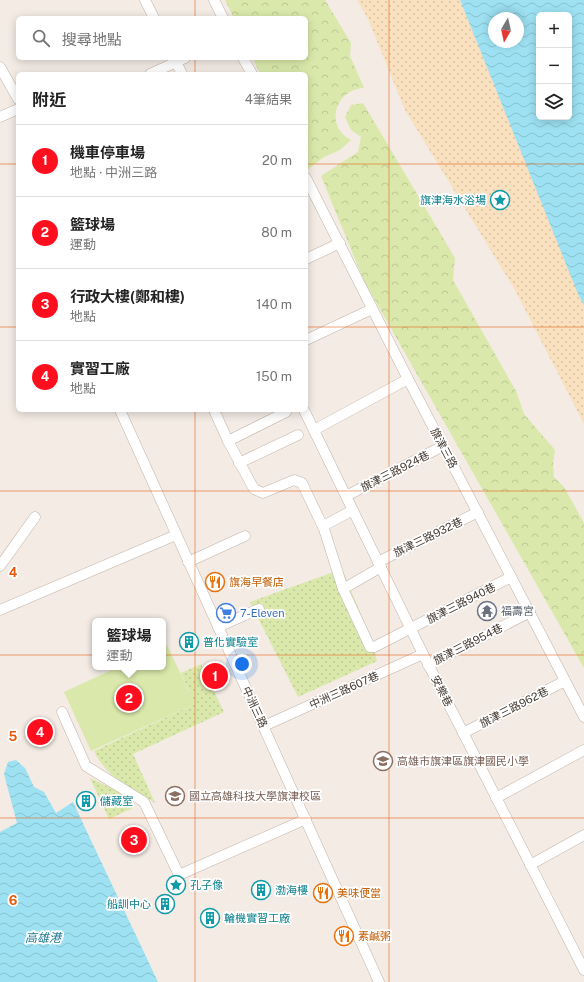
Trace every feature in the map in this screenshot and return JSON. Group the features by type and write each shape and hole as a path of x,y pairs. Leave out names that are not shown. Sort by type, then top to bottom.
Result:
{"street":[{"path":"144,0 153,16"},
{"path":"214,0 222,16"},
{"path":"154,72 176,60"},
{"path":"178,60 181,72"},
{"path":"245,60 251,72"},
{"path":"0,66 16,95"},
{"path":"0,118 16,110"},
{"name":"旗津三路","path":"308,182 408,379 584,717"},
{"path":"308,259 340,243"},
{"path":"308,339 372,309"},
{"path":"314,430 408,379"},
{"name":"中洲三路","path":"121,412 379,982"},
{"path":"215,412 239,464 254,489 263,493 294,480 298,480 302,483 323,526 343,589"},
{"path":"228,441 286,412"},
{"name":"安樂巷","path":"305,412 428,665 584,970"},
{"path":"239,464 298,435"},
{"name":"旗津三路924巷","path":"346,496 443,446"},
{"path":"323,526 353,510"},
{"name":"旗津三路932巷","path":"343,589 380,564 478,512"},
{"path":"0,566 35,517"},
{"path":"0,610 176,535"},
{"path":"188,562 245,536"},
{"name":"旗津三路940巷","path":"343,589 370,646 374,647 511,577"},
{"path":"218,627 259,609"},
{"name":"旗津三路954巷","path":"428,665 530,612"},
{"name":"中洲三路607巷","path":"264,726 423,654"},
{"name":"旗津三路962巷","path":"463,733 565,681"},
{"path":"62,712 86,766 144,802 180,875 306,819"},
{"path":"496,798 584,750"},
{"path":"530,865 584,836"}],"green space":[{"path":"225,0 325,0 351,43 350,56 364,88 354,90 346,95 340,101 336,110 338,127 343,134 351,140 340,150 324,157 308,169 308,72 259,72 254,60 308,60 308,16 233,16"},
{"path":"363,103 455,258 453,280 516,391 524,414 555,450 553,463 554,477 564,487 584,523 584,668 364,281 321,176 358,152 361,137 351,130 345,117 351,105"},
{"path":"342,569 370,636 377,661 298,697 250,602"},
{"path":"166,646 195,704 91,751 64,692 112,670 166,670"},
{"path":"201,664 224,712 133,754 155,803 120,782 105,768 94,751 195,704 181,673"},
{"path":"90,778 127,796 133,808 109,819"}],"sand":[{"name":"旗津海水浴場","path":"357,0 460,0 584,305 584,424 515,290 405,110 368,19"}],"water":[{"path":"460,0 584,0 584,305 578,294"},
{"name":"高雄港","path":"16,760 25,768 34,787 44,792 56,813 73,802 158,982 0,982 0,832 17,823 4,774 8,762"}],"pier":[{"path":"84,820 142,943 140,943 82,821"}],"place":[{"name":"旗津海水浴場","path":"500,200"},
{"name":"旗海早餐店","path":"215,582"},
{"name":"福壽宮","path":"487,611"},
{"name":"7-Eleven","path":"226,613"},
{"name":"普化實驗室","path":"189,642"},
{"name":"機車停車場","path":"215,676"},
{"name":"籃球場","path":"129,698"},
{"name":"實習工廠","path":"40,732"},
{"name":"高雄市旗津區旗津國民小學","path":"383,761"},
{"name":"國立高雄科技大學旗津校區","path":"175,796"},
{"name":"儲藏室","path":"86,801"},
{"name":"行政大樓(鄭和樓)","path":"134,840"},
{"name":"孔子像","path":"176,885"},
{"name":"渤海樓","path":"261,890"},
{"name":"美味便當","path":"323,893"},
{"name":"船訓中心","path":"165,904"},
{"name":"輪機實習工廠","path":"210,918"},
{"name":"素鹹粥","path":"344,936"}]}
